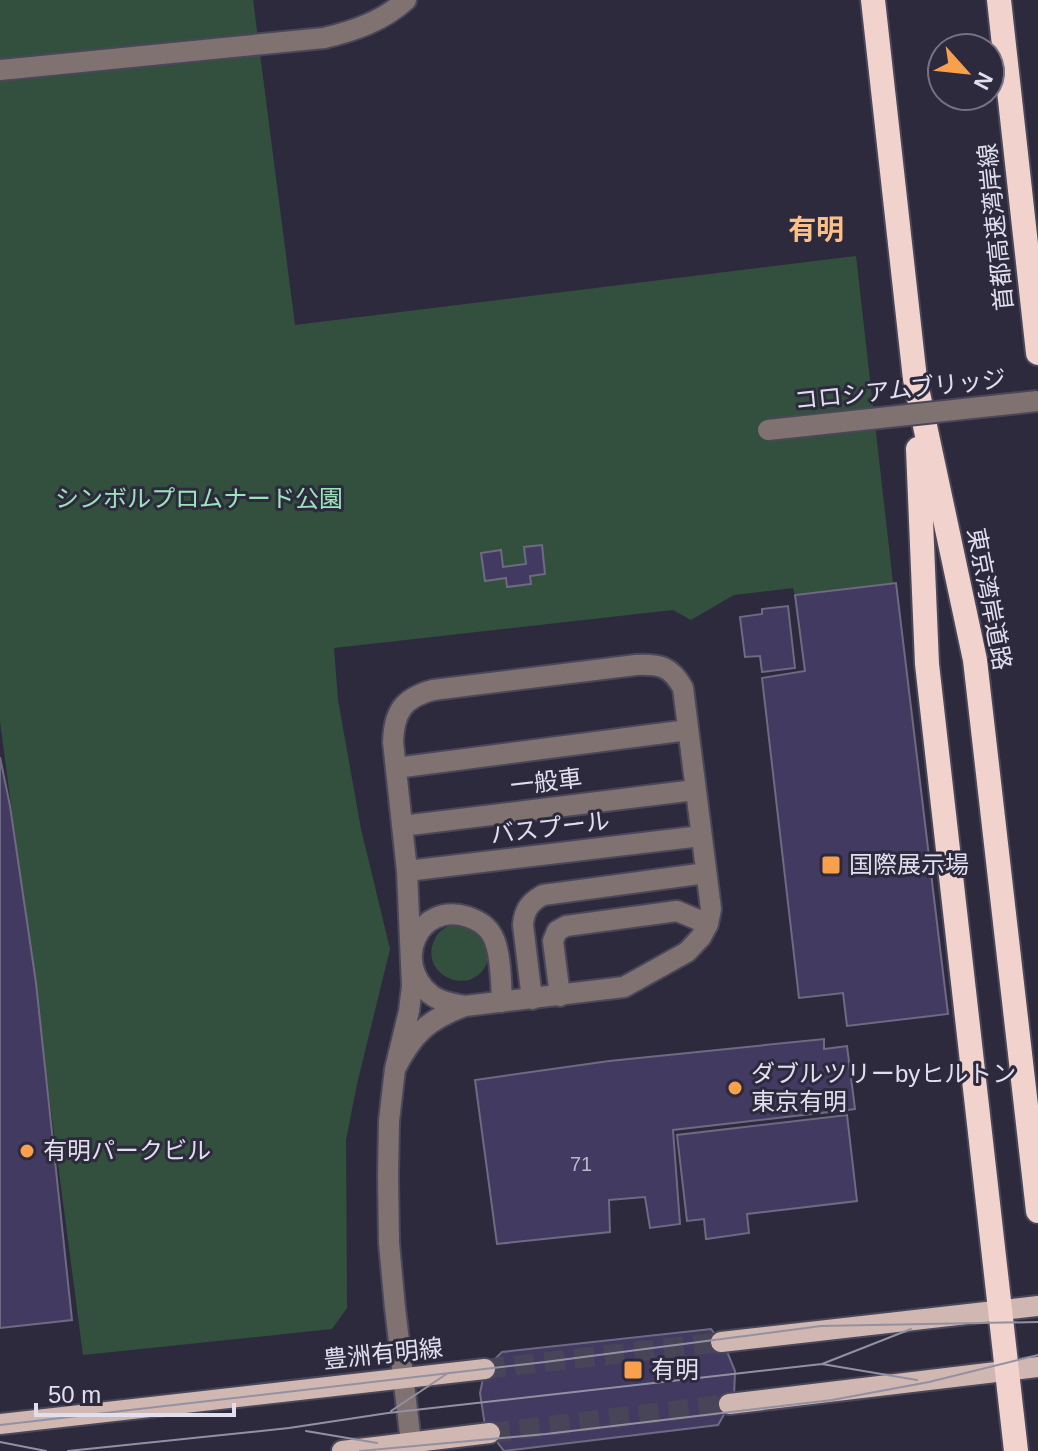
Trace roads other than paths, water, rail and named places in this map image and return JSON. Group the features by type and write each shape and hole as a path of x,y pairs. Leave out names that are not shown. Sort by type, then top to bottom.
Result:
{"highway":[{"name":"東京湾岸道路","path":"873,0 915,379 975,660 1038,1211"},
{"path":"985,0 1009,88"},
{"name":"首都高速湾岸線","path":"999,0 1038,353"},
{"path":"915,379 927,664 1016,1445"}],"main road":[{"path":"721,1342 1038,1306"},
{"path":"729,1404 1038,1367"},
{"name":"豊洲有明線","path":"0,1424 485,1369"},
{"path":"342,1451 411,1447 490,1433"}],"street":[{"path":"0,70 324,38 358,30 406,0"},
{"name":"コロシアムブリッジ","path":"768,430 1038,401"},
{"path":"395,1069 408,1044 424,1027 449,1012 465,1006 624,987 687,952 701,937 711,909 683,688 675,674 649,664 448,688 421,693 404,705 398,715 394,727 396,768 407,871 412,986 395,1069 389,1121 389,1243 411,1447"},
{"path":"396,768 688,730"},
{"name":"一般車","path":"402,826 695,790"},
{"name":"バスプール","path":"407,871 701,836"},
{"path":"532,999 523,925 524,915 536,899 543,895 706,873"},
{"path":"560,996 553,941 557,931 566,926 677,911 708,924"},
{"path":"465,1006 431,995 418,979 410,955 418,931 433,919 461,915 484,925 492,934 498,957 502,1002"}],"tunnel":[{"path":"485,1369 721,1342"},
{"path":"490,1433 729,1404"}],"tram line":[{"path":"0,1425 545,1362 821,1326 1038,1322"},
{"path":"68,1451 289,1428 388,1413 822,1364 911,1329"},
{"path":"360,1451 546,1434 832,1400 929,1382 1038,1355"},
{"path":"822,1364 917,1380"},
{"path":"391,1411 448,1373"},
{"path":"306,1431 377,1443"},
{"path":"0,1442 46,1451"}],"place":[{"name":"国際展示場","path":"831,865"},
{"name":"ダブルツリーbyヒルトン 東京有明","path":"735,1088"},
{"name":"有明パークビル","path":"27,1151"},
{"name":"有明","path":"633,1370"}],"district":[{"name":"有明","path":"816,229"}],"park label":[{"name":"シンボルプロムナード公園","path":"199,499"}]}
